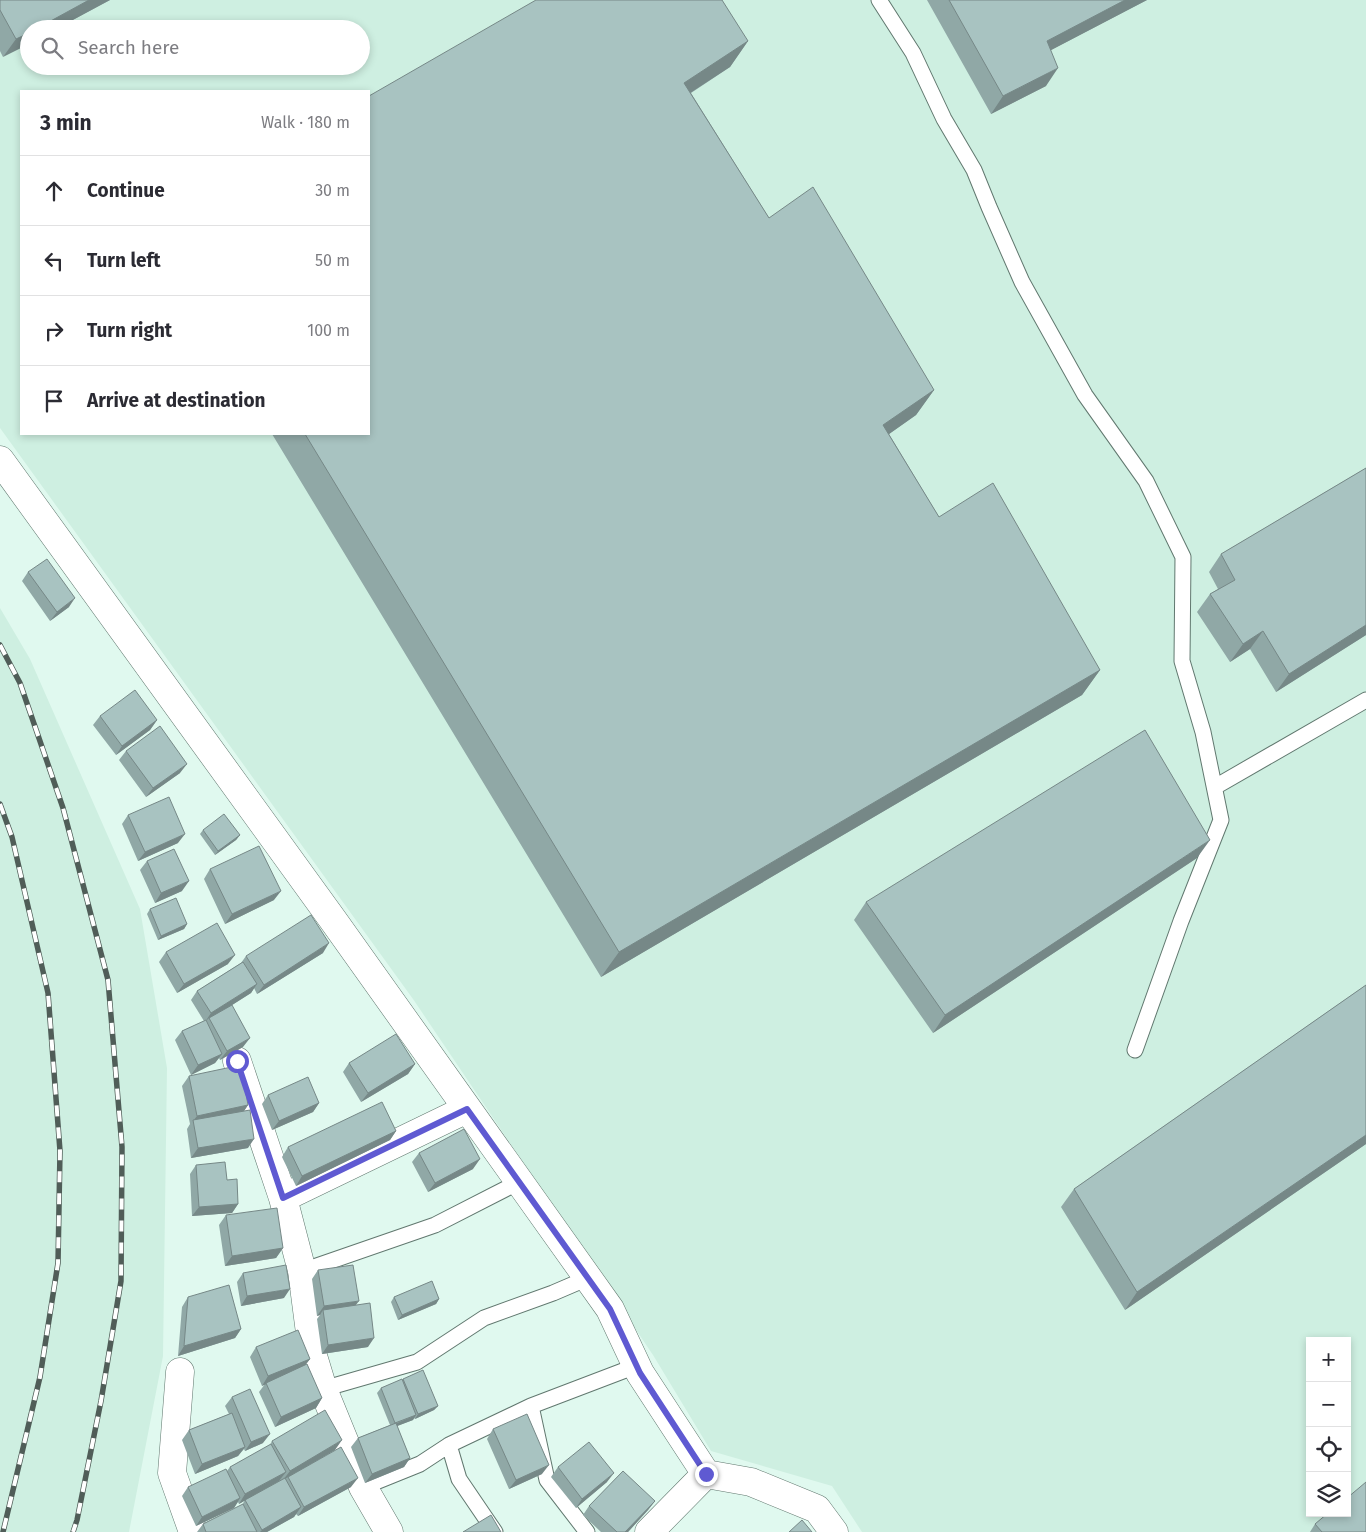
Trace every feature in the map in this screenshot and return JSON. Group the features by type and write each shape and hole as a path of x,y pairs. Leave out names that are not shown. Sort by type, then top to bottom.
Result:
{"street":[{"path":"0,460 333,920 610,1309 636,1366 706,1474 751,1482 817,1508 834,1532"},
{"path":"237,1061 283,1198 302,1270 313,1356 322,1389 363,1487 389,1532"},
{"path":"283,1198 467,1109"},
{"path":"180,1372 172,1474 193,1532"},
{"path":"649,1532 706,1474"}],"lane":[{"path":"879,0 913,53 944,119 974,170 1022,282 1085,394 1146,480 1183,556 1182,661 1203,732 1222,820 1181,921 1135,1050"},
{"path":"1215,787 1366,700"},
{"path":"302,1270 435,1225 519,1182"},
{"path":"322,1389 417,1362 484,1318 554,1293 588,1278"},
{"path":"363,1487 420,1464 449,1445 530,1406 636,1366"},
{"path":"530,1406 547,1480 587,1532"},
{"path":"449,1445 459,1479 495,1532"}],"shaded area":[{"path":"0,0 1366,0 1366,1532 862,1532 832,1486 711,1451 653,1355 413,999 0,428"},
{"path":"0,608 30,659 140,909 167,1068 163,1356 129,1532 0,1532"}],"building":[{"path":"0,0 89,0 52,20 20,20 20,37 16,39 0,10"},
{"path":"536,0 722,0 748,41 684,83 769,218 813,187 934,390 883,425 939,517 993,483 1100,670 619,952 306,435 370,435 370,95"},
{"path":"949,0 1125,0 1047,41 1058,68 1003,96"},
{"path":"1366,468 1366,625 1289,674 1263,631 1243,644 1210,594 1235,580 1221,554"},
{"path":"47,559 75,598 57,612 28,572"},
{"path":"135,690 157,720 122,746 100,716"},
{"path":"160,726 187,764 153,788 126,751"},
{"path":"1145,730 1210,840 945,1015 866,902"},
{"path":"169,797 185,834 145,852 128,815"},
{"path":"224,814 240,835 218,851 203,830"},
{"path":"259,846 281,891 232,914 210,869"},
{"path":"174,849 189,881 161,893 147,861"},
{"path":"176,898 187,924 161,936 150,909"},
{"path":"311,915 329,943 264,985 246,956"},
{"path":"217,923 235,955 184,984 166,952"},
{"path":"243,962 257,984 211,1013 197,991"},
{"path":"1366,985 1366,1135 1137,1292 1074,1189"},
{"path":"232,1005 250,1038 227,1051 209,1018"},
{"path":"206,1020 222,1054 198,1065 182,1031"},
{"path":"396,1034 415,1064 368,1093 349,1063"},
{"path":"241,1065 248,1105 197,1116 189,1076"},
{"path":"308,1077 319,1103 279,1121 268,1095"},
{"path":"382,1102 396,1131 302,1176 288,1147"},
{"path":"250,1110 254,1139 198,1148 193,1120"},
{"path":"464,1129 480,1159 435,1183 419,1153"},
{"path":"225,1162 227,1180 237,1179 238,1204 199,1207 196,1165"},
{"path":"277,1208 283,1248 232,1256 226,1215"},
{"path":"286,1265 290,1289 247,1296 243,1273"},
{"path":"353,1265 359,1301 324,1306 318,1270"},
{"path":"432,1281 439,1299 402,1315 394,1297"},
{"path":"229,1285 241,1329 184,1346 188,1297"},
{"path":"370,1303 374,1338 328,1345 323,1310"},
{"path":"298,1330 310,1359 268,1376 256,1347"},
{"path":"307,1364 322,1398 281,1417 266,1383"},
{"path":"423,1370 438,1406 418,1414 403,1379"},
{"path":"402,1379 416,1415 395,1423 381,1388"},
{"path":"250,1389 270,1434 251,1442 232,1397"},
{"path":"325,1410 342,1440 290,1471 272,1441"},
{"path":"232,1413 245,1447 202,1464 189,1430"},
{"path":"527,1414 549,1465 516,1480 493,1429"},
{"path":"396,1423 410,1458 372,1474 358,1438"},
{"path":"589,1442 614,1473 582,1499 558,1467"},
{"path":"271,1444 286,1472 245,1494 230,1467"},
{"path":"341,1447 358,1478 304,1507 288,1477"},
{"path":"226,1469 240,1498 202,1517 188,1487"},
{"path":"623,1471 655,1501 625,1532 617,1532 589,1506"},
{"path":"285,1478 301,1507 262,1530 245,1500"},
{"path":"1366,1482 1366,1532 1322,1532 1315,1524 1323,1517 1351,1517 1351,1495"},
{"path":"243,1504 257,1532 206,1532 203,1524"},
{"path":"491,1515 501,1532 463,1532"},
{"path":"802,1520 812,1532 789,1532"}],"railway":[{"path":"0,645 20,683 63,808 108,980 122,1147 121,1281 101,1401 73,1532"},
{"path":"0,804 12,837 48,993 60,1151 58,1263 40,1377 3,1532"}],"route":[{"path":"237,1061 283,1198 467,1109 610,1309 640,1373 706,1474"}]}
